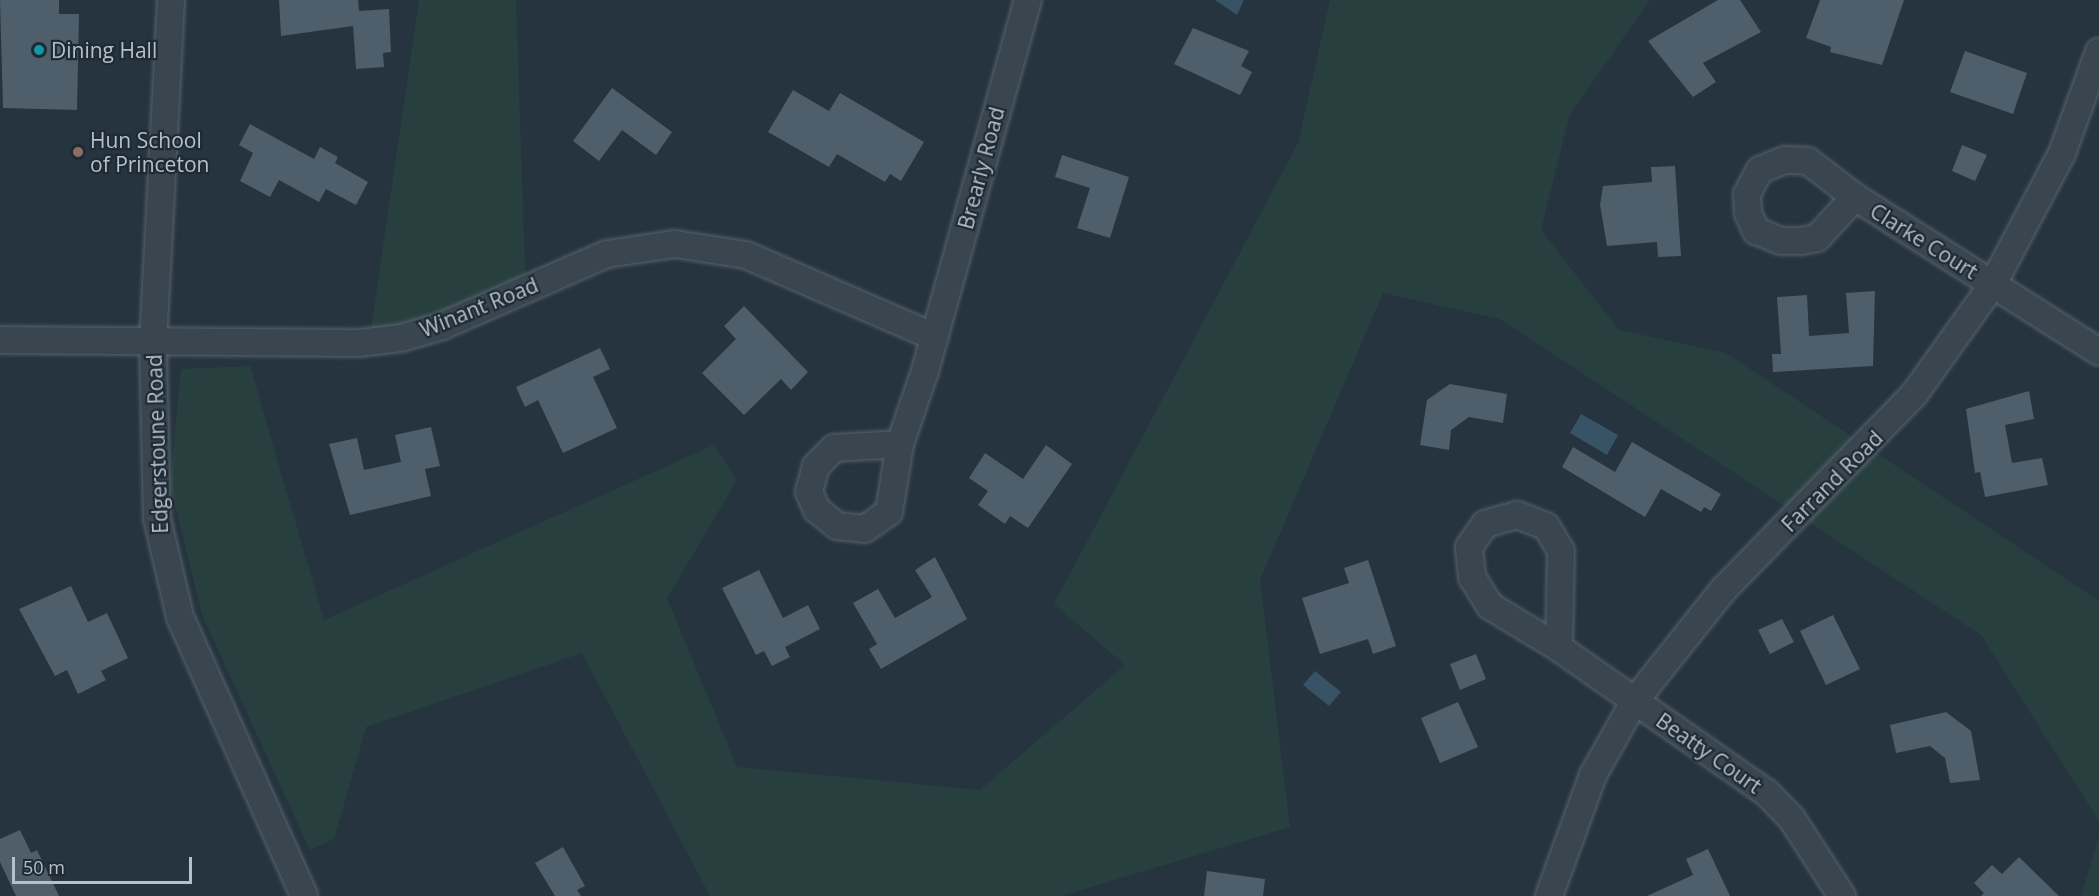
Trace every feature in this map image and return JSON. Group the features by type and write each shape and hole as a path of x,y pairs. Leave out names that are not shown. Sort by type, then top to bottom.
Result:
{"street":[{"name":"Edgerstoune Road","path":"171,0 153,342 157,518 165,568 180,617 304,896"},
{"name":"Brearly Road","path":"900,444 935,337 1028,0"},
{"name":"Farrand Road","path":"1549,896 1580,805 1634,702 1724,589 1915,393 1993,284 2062,153 2099,52"},
{"name":"Clarke Court","path":"1855,197 2099,352"},
{"name":"Winant Road","path":"0,340 153,342 400,338 442,326 608,254 675,244 746,255 935,337"},
{"name":"Beatty Court","path":"1559,648 1561,551 1546,526 1517,515 1485,524 1469,547 1472,577 1490,606 1559,648 1767,793 1792,819 1842,896"}],"green space":[{"path":"419,0 516,0 526,297 368,350"},
{"path":"1330,0 1650,0 1570,114 1541,230 1619,330 1726,353 2099,601 2099,821 1981,635 1500,319 1383,293 1260,580 1290,827 1061,896 710,896 582,653 366,727 334,839 310,850 202,615 170,484 181,369 250,366 324,620 714,445 737,480 667,598 737,767 980,790 1125,665 1054,604 1298,143"},
{"path":"2099,836 2099,896 2081,896"}],"water":[{"path":"1215,0 1244,0 1237,15"},
{"path":"1581,414 1618,435 1607,455 1570,433"},
{"path":"1315,671 1341,692 1329,706 1303,685"}],"building":[{"name":"Dining Hall","path":"0,0 59,0 59,14 79,14 77,110 3,108"},
{"path":"279,0 358,0 359,11 389,9 391,52 383,53 384,67 356,69 353,26 281,36"},
{"path":"1718,0 1740,0 1761,32 1703,63 1716,82 1693,97 1648,41"},
{"path":"1820,0 1904,0 1882,65 1830,52 1831,47 1806,38"},
{"path":"1193,28 1249,51 1241,66 1252,72 1240,95 1174,64"},
{"path":"1965,51 2027,73 2013,114 1950,92"},
{"path":"612,88 672,132 656,155 622,130 599,161 573,141"},
{"path":"793,90 829,111 840,93 924,142 901,181 890,174 885,182 837,154 829,167 768,132"},
{"path":"250,124 314,159 320,147 338,157 335,163 368,182 356,205 326,189 319,202 279,180 270,197 240,181 253,153 239,145"},
{"path":"1962,145 1987,155 1975,181 1952,171"},
{"path":"1062,155 1129,177 1110,238 1077,228 1090,188 1055,177"},
{"path":"1675,166 1681,256 1658,257 1657,242 1607,246 1600,205 1603,186 1652,182 1651,167"},
{"path":"1875,291 1873,366 1773,372 1772,354 1781,354 1777,297 1807,295 1809,336 1849,333 1846,293"},
{"path":"744,306 808,372 791,390 781,379 744,415 702,373 736,339 724,326"},
{"path":"600,348 610,369 593,377 617,428 563,453 538,400 525,407 516,387"},
{"path":"1450,384 1507,394 1503,423 1469,417 1451,430 1449,450 1420,445 1427,400"},
{"path":"2029,391 2034,419 2005,425 2012,463 2042,458 2048,485 1985,497 1980,472 1975,473 1966,409"},
{"path":"431,427 440,466 425,469 431,496 350,515 329,444 357,438 364,470 401,462 395,435"},
{"path":"1632,442 1721,494 1711,511 1704,507 1701,512 1661,489 1645,517 1562,467 1573,447 1615,472"},
{"path":"1046,445 1072,464 1028,528 1010,516 1005,524 978,505 988,491 969,478 985,453 1023,479"},
{"path":"935,557 967,619 881,669 869,649 877,644 853,603 878,589 895,618 932,597 915,570"},
{"path":"1368,560 1396,646 1373,654 1368,639 1320,654 1302,598 1349,583 1344,568"},
{"path":"759,570 783,618 808,605 820,629 785,647 790,657 772,666 764,651 756,655 722,588"},
{"path":"71,586 88,622 107,613 128,658 101,671 106,680 78,694 67,670 55,676 19,609"},
{"path":"1833,615 1860,669 1826,685 1800,631"},
{"path":"1782,619 1794,642 1770,654 1758,630"},
{"path":"1476,654 1486,679 1460,690 1450,664"},
{"path":"1458,702 1478,747 1440,763 1421,718"},
{"path":"1946,712 1971,731 1980,780 1950,783 1945,758 1930,746 1896,753 1890,725"},
{"path":"20,830 31,853 37,850 59,896 16,896 0,862 0,839"},
{"path":"563,847 585,886 577,890 581,896 555,896 535,863"},
{"path":"1708,849 1730,896 1647,896 1693,875 1686,859"},
{"path":"2019,857 2059,896 1981,896 1984,893 1974,883 1992,865 2002,874"},
{"path":"1207,871 1265,879 1263,896 1204,896"}],"place":[{"name":"Dining Hall","path":"39,50"},
{"name":"Hun School of Princeton","path":"78,152"}]}
